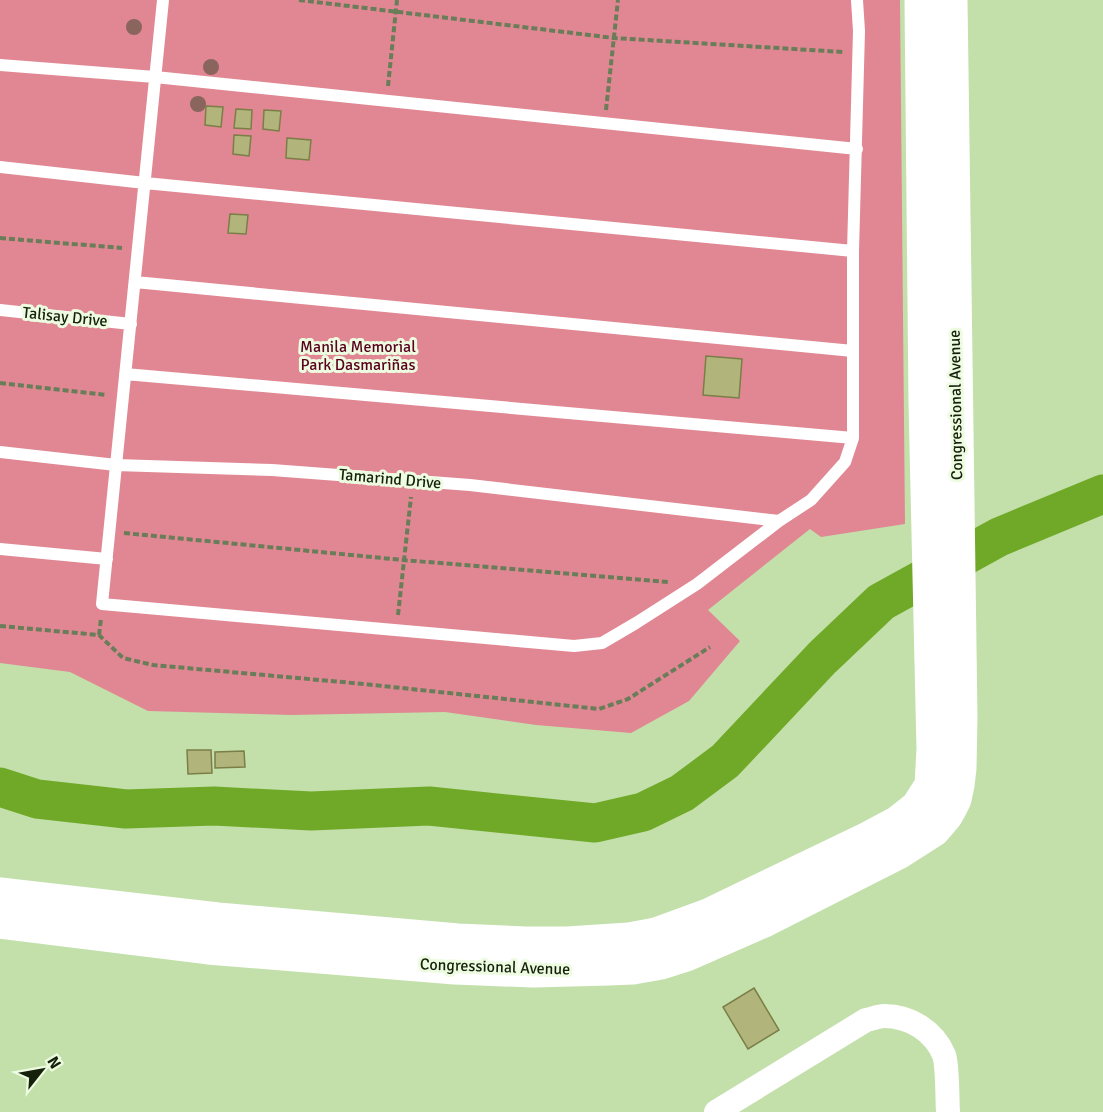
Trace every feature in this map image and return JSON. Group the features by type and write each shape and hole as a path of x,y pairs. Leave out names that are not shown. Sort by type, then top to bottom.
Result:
{"main road":[{"name":"Congressional Avenue","path":"0,894 218,919 458,940 567,943 630,939 656,934 708,915 898,822 922,800 941,797 955,799 960,768 947,718 941,416 921,0"},
{"name":"Congressional Avenue","path":"941,416 951,0"},
{"name":"Congressional Avenue","path":"0,922 208,948 456,968 533,971 633,968 661,963 686,955 764,921 905,850 934,830 941,823 941,797 933,759 947,718"}],"street":[{"path":"716,1112 866,1020 882,1016 898,1017 921,1026 934,1038 945,1057 948,1112"}],"lane":[{"path":"163,0 102,604 574,646 602,643 697,584 779,521 811,500 845,462 853,438 853,251 859,53 857,0"},
{"path":"0,65 155,77 856,149"},
{"path":"0,167 853,251"},
{"path":"135,282 853,351"},
{"name":"Talisay Drive","path":"0,310 130,324"},
{"path":"125,374 853,438"},
{"name":"Tamarind Drive","path":"0,452 116,465 272,470 470,485 779,521"},
{"path":"0,549 107,559"}],"path":[{"path":"299,0 614,38 859,53"},
{"path":"387,101 397,0"},
{"path":"605,123 618,0"},
{"path":"0,238 138,249"},
{"path":"0,383 123,397"},
{"path":"396,630 412,481"},
{"path":"110,531 403,560 697,584"},
{"path":"0,626 99,635 123,658 153,665 364,684 599,709 628,699 710,647"}],"green space":[{"name":"Manila Memorial Park Dasmariñas","path":"0,0 900,0 905,524 821,537 810,529 708,610 740,641 689,701 631,733 536,725 445,712 291,715 148,711 70,672 0,663"}],"building":[{"path":"206,106 223,107 221,127 205,125"},
{"path":"236,109 252,110 251,129 234,128"},
{"path":"264,110 281,111 279,131 263,129"},
{"path":"234,135 251,136 249,156 233,154"},
{"path":"287,138 311,140 309,160 286,158"},
{"path":"230,214 248,215 246,234 228,233"},
{"path":"706,356 742,359 739,398 703,395"},
{"path":"187,750 211,750 212,773 188,774"},
{"path":"244,751 245,767 215,768 215,752"},
{"path":"754,988 779,1030 748,1049 723,1007"}],"waterway":[{"path":"0,787 37,799 126,809 214,806 311,811 429,806 595,823 643,812 682,793 725,761 822,658 881,602 999,537 1103,494"}]}
